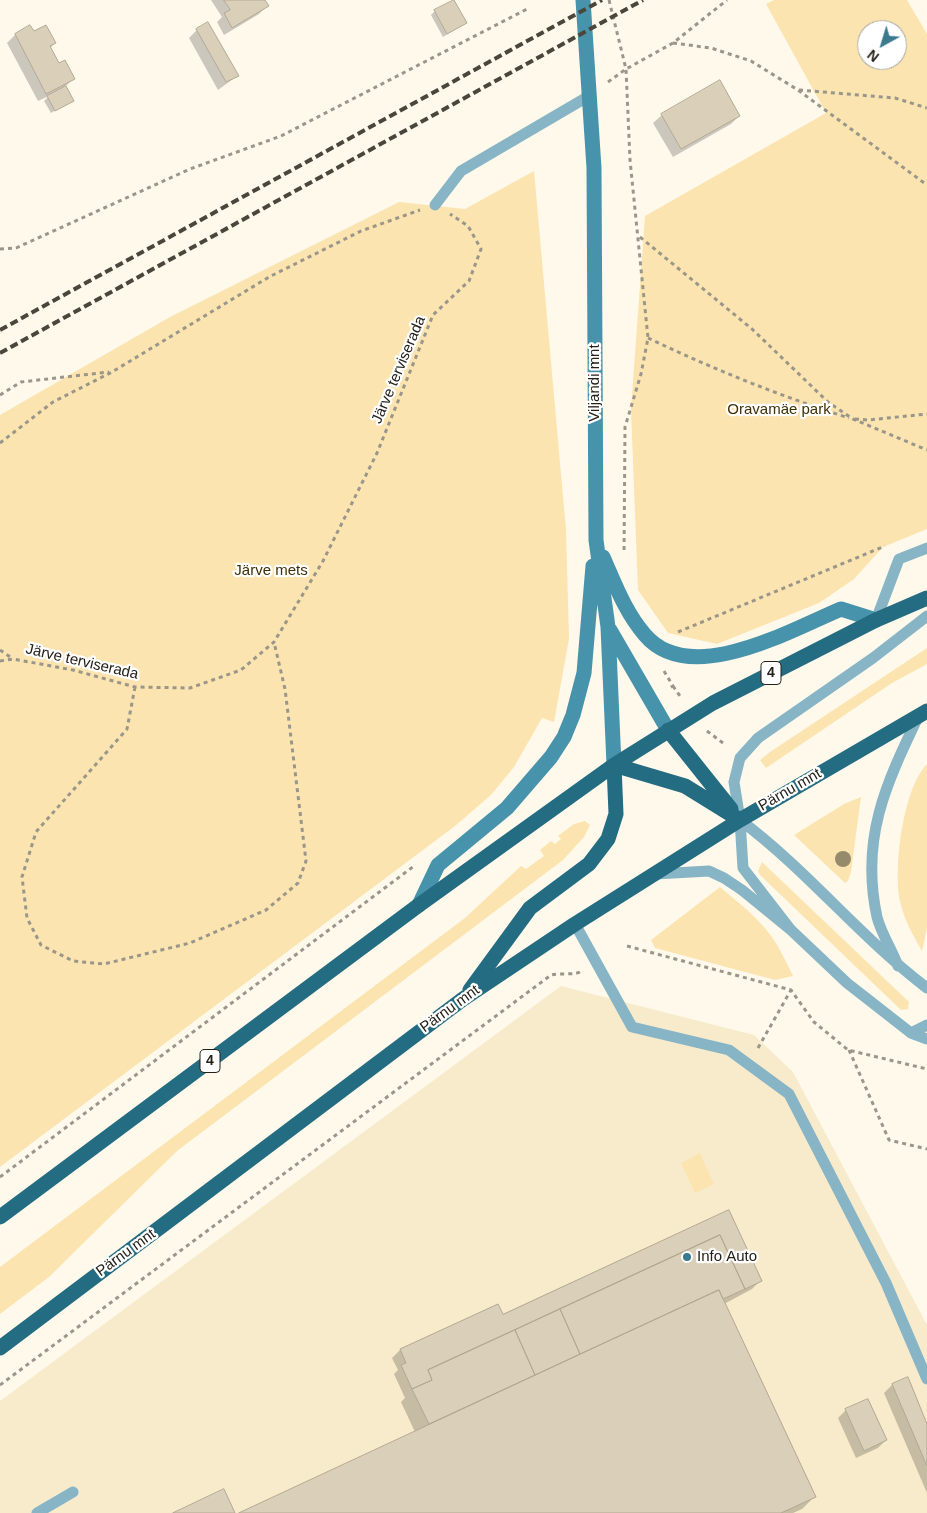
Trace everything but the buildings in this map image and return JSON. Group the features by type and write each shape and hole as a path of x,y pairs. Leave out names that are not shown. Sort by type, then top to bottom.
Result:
{"highway":[{"name":"4","path":"0,1217 419,905 614,766 713,703 876,620 927,598"},
{"name":"Pärnu mnt","path":"0,1348 463,999 575,924 740,820 923,713"},
{"path":"668,730 740,820"},
{"path":"463,999 530,908 589,864 608,840 616,814 614,766 685,786 740,820"}],"main road":[{"name":"Viljandi mnt","path":"583,0 594,168 596,540 608,626 614,766"},
{"path":"596,540 629,614 646,636 665,652 695,657 720,655 755,645 841,608 876,620"},
{"path":"419,905 438,865 507,808 551,758 564,737 573,716 584,673 596,540"},
{"path":"608,626 668,730"}],"lane":[{"path":"435,204 461,171 590,96"},
{"path":"876,620 899,560 927,548"},
{"path":"791,930 743,868 740,820 734,782 740,758 758,738 873,658 927,616"},
{"path":"898,966 877,918 870,862 879,812 890,774 923,713"},
{"path":"740,820 791,861 898,966 927,988"},
{"path":"654,874 709,871 742,890 791,930 847,983 912,1033 927,1039"},
{"path":"575,924 632,1027 729,1050 789,1094 886,1283 927,1379"},
{"path":"912,1033 927,1025"},
{"path":"37,1513 73,1492"}],"path":[{"path":"609,0 626,69 630,160 640,237 648,338 641,374 625,427 624,555"},
{"path":"590,96 626,69 673,43 727,0"},
{"path":"0,249 16,248 190,169 281,136 529,8"},
{"path":"673,43 710,48 751,60 798,90 927,185"},
{"path":"798,90 895,98 927,108"},
{"path":"0,443 53,402 112,372 269,277 361,231 435,204"},
{"name":"Järve terviserada","path":"0,661 13,659 73,670 134,687 190,688 241,670 274,642 323,561 354,502 377,453 433,315 469,281 481,249 468,226 435,204"},
{"path":"640,237 752,329 828,402 853,419 868,420 927,414"},
{"path":"648,338 702,364 806,404 853,419 927,450"},
{"path":"0,394 21,382 112,372"},
{"path":"674,633 892,544"},
{"path":"134,687 127,729 36,832 22,876 26,918 42,945 73,962 104,964 190,943 266,910 298,883 306,861 285,689 274,642"},
{"path":"0,650 13,659"},
{"path":"660,664 682,698"},
{"path":"661,694 673,686"},
{"path":"707,731 723,743"},
{"path":"0,1176 421,862"},
{"path":"627,946 791,990 814,1022 848,1050 890,1140 927,1149"},
{"path":"0,1385 551,975 564,972 577,974 596,964"},
{"path":"759,1043 791,990"},
{"path":"848,1050 927,1069"}],"shaded area":[{"path":"561,986 754,1035 793,1072 927,1325 927,1513 0,1513 0,1401"}],"green space":[{"name":"Oravamäe park","path":"774,0 907,0 927,34 927,529 883,547 854,579 819,603 717,644 668,633 638,590 631,409 645,216 826,113 766,4"},
{"name":"Järve mets","path":"534,171 566,530 569,639 554,722 542,718 514,767 491,795 455,826 0,1167 0,415 170,317 399,202 465,209"},
{"path":"927,648 927,664 892,683 766,768 760,760 770,752"},
{"path":"927,764 927,928 922,951 904,915 898,887 898,869 899,850 906,809 919,775"},
{"path":"861,797 851,872 848,881 845,883 794,835 844,804"},
{"path":"585,821 590,825 584,837 563,860 177,1151 49,1277 0,1314 0,1267 465,918 521,866 526,869 544,856 540,850 551,841 555,844 561,839 558,836 574,824"},
{"path":"762,862 909,1002 908,1009 901,1010 760,875 758,871"},
{"path":"720,887 751,914 772,937 793,976 775,980 655,948 651,940"},
{"path":"700,1153 714,1184 695,1193 681,1163"}],"railway":[{"path":"0,330 602,0"},
{"path":"0,353 643,0"}],"place":[{"name":"Info Auto","path":"687,1257"}]}
